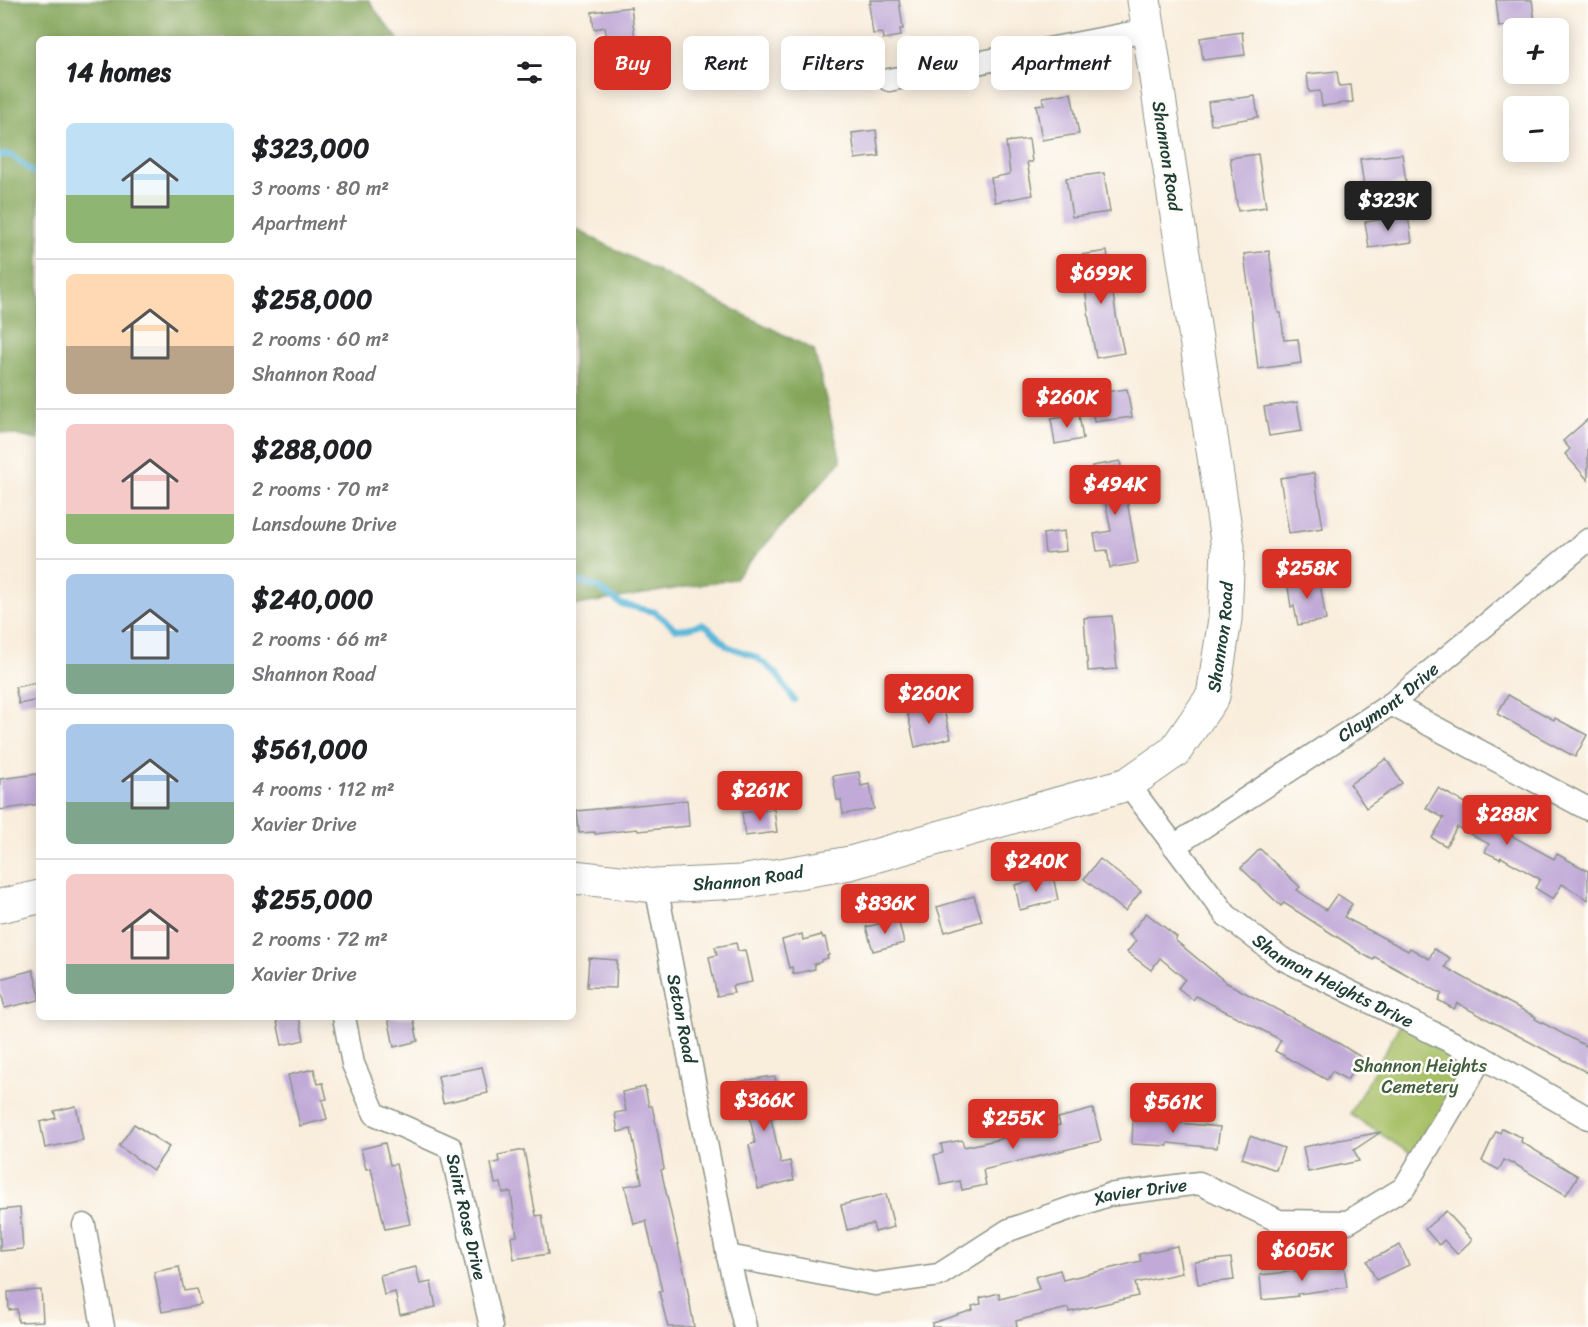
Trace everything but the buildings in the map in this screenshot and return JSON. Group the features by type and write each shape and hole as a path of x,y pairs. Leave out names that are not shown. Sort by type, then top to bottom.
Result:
{"street":[{"path":"889,80 1145,15"},
{"name":"Shannon Road","path":"576,876 656,886 741,882 850,863 1128,784 1175,751 1213,696 1224,619 1228,547 1145,15"},
{"name":"Claymont Drive","path":"1173,846 1391,704 1588,540"},
{"path":"1391,704 1588,809"},
{"name":"Shannon Heights Drive","path":"1128,784 1226,915 1281,958 1482,1057 1588,1118"},
{"name":"Seton Road","path":"656,886 728,1256 745,1327"},
{"path":"0,906 36,898"},
{"name":"Saint Rose Drive","path":"345,1020 353,1064 375,1114 451,1148 491,1327"},
{"name":"Xavier Drive","path":"728,1256 875,1284 939,1275 1009,1230 1075,1206 1108,1195 1199,1183 1279,1221 1348,1222 1404,1188 1482,1057"},
{"path":"84,1225 103,1327"}],"green space":[{"path":"0,0 369,0 396,36 36,36 36,439 0,432"},
{"path":"576,230 814,350 841,461 734,579 577,605"},
{"name":"Shannon Heights Cemetery","path":"1403,1019 1482,1057 1420,1160 1350,1114"}],"waterway":[{"path":"0,155 11,155 36,175"},
{"path":"576,581 597,587 621,604 655,612 676,629 702,624 727,646 756,657 776,673 794,700"}]}
